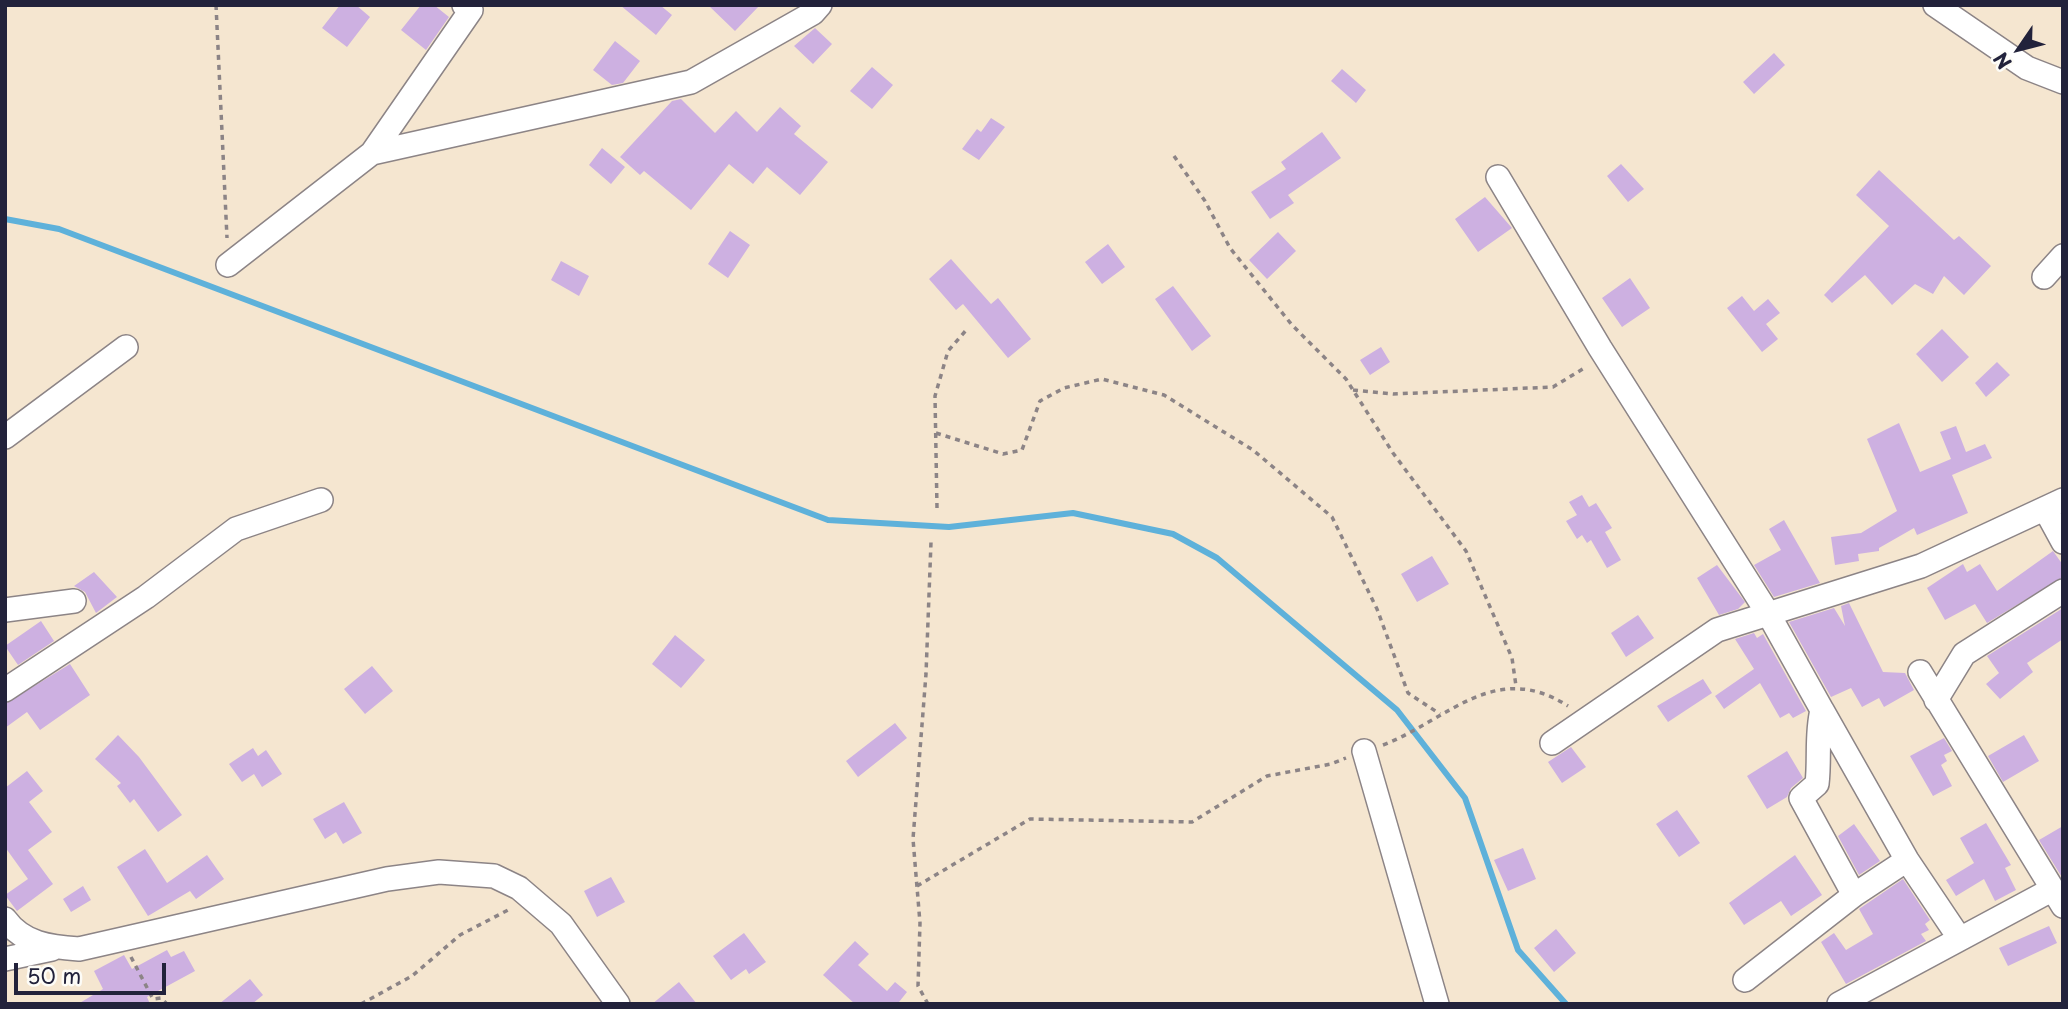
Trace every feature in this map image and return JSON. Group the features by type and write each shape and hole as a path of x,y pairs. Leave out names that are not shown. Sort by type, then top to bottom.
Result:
{"street":[{"path":"228,265 372,153 471,10 464,5"},
{"path":"372,153 691,82 813,13 820,5"},
{"path":"1936,5 2027,68 2063,82"},
{"path":"1498,177 1605,356 1769,615 1907,860 1960,939"},
{"path":"2044,277 2063,256"},
{"path":"5,437 126,347"},
{"path":"11,679 146,597 236,528 321,500"},
{"path":"1552,743 1717,630 1921,566 2054,505 2063,542"},
{"path":"1936,700 1964,654 2063,592"},
{"path":"5,610 74,601"},
{"path":"1839,1004 1960,939 2058,898 1920,672"},
{"path":"1822,710 1816,734 1819,761 1817,785 1801,798 1854,895"},
{"path":"1364,751 1437,1004"},
{"path":"1745,980 1854,895 1907,860"},
{"path":"5,919 33,943 79,949 387,879 439,872 494,876 531,899 561,924 618,1004"},
{"path":"5,960 59,948"}],"path":[{"path":"216,5 228,265"},
{"path":"1174,156 1205,201 1230,248 1292,325 1346,379 1393,453 1466,551 1512,658 1516,686"},
{"path":"937,508 935,396 948,351 968,328"},
{"path":"1353,390 1393,394 1553,387 1605,356"},
{"path":"936,433 1003,454 1022,450 1040,401 1064,388 1102,379 1164,396 1253,450 1332,517 1377,609 1408,693 1440,714"},
{"path":"928,1004 918,986 920,923 913,839 926,674 931,542"},
{"path":"1401,738 1470,699 1516,686 1553,697 1588,719"},
{"path":"917,886 1030,819 1192,822 1266,776 1331,764 1364,751"},
{"path":"361,1004 412,976 460,935 531,899"},
{"path":"122,938 153,999 162,998 167,1004"}],"building":[{"path":"340,5 356,5 370,17 347,47 322,28"},
{"path":"421,5 434,5 449,17 426,50 401,30"},
{"path":"620,5 660,5 672,15 656,35"},
{"path":"708,5 760,5 735,31"},
{"path":"815,28 832,44 813,64 794,46"},
{"path":"615,41 640,61 623,83 612,85 593,70"},
{"path":"1774,53 1785,65 1754,94 1743,82"},
{"path":"872,67 893,85 872,109 850,91"},
{"path":"1342,69 1366,90 1356,103 1331,81"},
{"path":"681,99 715,133 736,111 757,132 780,107 801,126 794,134 828,162 800,195 767,167 753,184 729,164 691,210 644,171 640,175 620,157 672,101"},
{"path":"991,118 1005,127 979,160 962,149 977,129 981,132"},
{"path":"1322,132 1341,158 1288,195 1294,203 1270,219 1251,192 1286,169 1281,162"},
{"path":"602,148 625,167 611,184 589,165"},
{"path":"1621,164 1644,189 1628,202 1607,176"},
{"path":"1879,170 1954,240 1959,236 1991,266 1964,295 1944,276 1933,294 1915,284 1892,305 1865,275 1832,303 1824,295 1889,226 1856,195"},
{"path":"1485,197 1512,228 1478,252 1455,219"},
{"path":"730,231 750,245 728,278 708,264"},
{"path":"1278,232 1296,251 1267,279 1249,260"},
{"path":"1108,244 1125,267 1102,284 1085,262"},
{"path":"951,259 991,304 998,298 1031,339 1008,358 963,304 956,310 929,279"},
{"path":"561,261 589,276 579,296 551,280"},
{"path":"1630,278 1650,308 1622,327 1602,298"},
{"path":"1173,286 1211,336 1192,351 1155,299"},
{"path":"1742,296 1754,311 1768,299 1780,313 1766,324 1778,339 1762,352 1727,308"},
{"path":"1942,329 1969,357 1942,382 1916,354"},
{"path":"1381,347 1390,362 1370,375 1360,360"},
{"path":"1997,362 2010,375 1986,397 1975,383"},
{"path":"1899,423 1920,472 1951,459 1940,432 1956,426 1966,452 1985,444 1992,458 1952,475 1968,513 1917,535 1914,528 1879,548 1879,551 1858,554 1859,561 1835,565 1831,537 1861,533 1897,511 1867,439"},
{"path":"1582,495 1589,507 1596,503 1612,528 1605,532 1621,560 1607,568 1591,540 1587,543 1582,535 1577,539 1566,521 1577,515 1569,502"},
{"path":"1784,520 1820,583 1774,597 1754,565 1781,550 1769,529"},
{"path":"2053,551 2063,565 2063,577 1987,623 1975,604 1945,620 1927,588 1963,564 1967,572 1980,564 1997,591"},
{"path":"1432,556 1449,584 1417,602 1401,574"},
{"path":"1717,565 1745,602 1738,609 1719,615 1697,578"},
{"path":"94,572 117,597 96,613 85,592 74,586"},
{"path":"1849,603 1883,672 1905,673 1914,690 1884,707 1879,698 1862,707 1851,688 1831,697 1789,622 1834,608 1845,626 1841,606"},
{"path":"2063,608 2063,639 2027,663 2033,672 2000,699 1986,684 1999,673 1987,656"},
{"path":"1638,615 1654,638 1626,657 1611,633"},
{"path":"41,621 54,641 18,665 5,646"},
{"path":"1754,633 1757,638 1763,634 1806,711 1793,718 1789,713 1780,718 1760,683 1724,709 1715,696 1754,669 1735,639"},
{"path":"675,635 705,660 681,688 652,664"},
{"path":"70,664 90,695 40,730 27,712 5,728 5,704"},
{"path":"372,666 393,691 365,714 344,689"},
{"path":"1703,679 1712,693 1668,722 1657,706"},
{"path":"895,723 907,738 858,777 846,761"},
{"path":"118,735 139,757 182,815 158,832 134,799 130,803 117,786 121,783 95,759"},
{"path":"2024,735 2039,761 2003,782 1988,756"},
{"path":"1944,738 1952,751 1944,755 1947,761 1941,765 1952,786 1933,796 1910,756"},
{"path":"1571,747 1586,767 1562,783 1548,762"},
{"path":"253,748 258,756 266,750 282,774 262,787 254,774 242,782 229,764"},
{"path":"1787,751 1803,778 1791,788 1787,797 1767,809 1747,776"},
{"path":"27,771 43,791 29,802 52,832 28,850 53,884 17,911 5,895 28,879 5,847 5,788"},
{"path":"344,802 362,833 343,844 336,832 325,839 313,819"},
{"path":"1677,810 1700,843 1679,857 1656,824"},
{"path":"1986,823 2011,865 2005,868 2016,890 1995,901 1984,879 1956,896 1946,880 1974,863 1960,838"},
{"path":"1854,824 1880,861 1859,875 1838,836"},
{"path":"2063,826 2063,879 2039,840"},
{"path":"1523,848 1536,879 1508,891 1494,860"},
{"path":"145,849 167,883 207,855 224,879 196,899 190,891 148,916 117,867"},
{"path":"1795,855 1822,895 1791,916 1781,901 1744,925 1729,903"},
{"path":"611,877 625,902 597,917 584,891"},
{"path":"1903,879 1930,920 1925,924 1929,930 1921,934 1926,941 1846,984 1821,942 1834,933 1846,950 1873,934 1859,909"},
{"path":"83,886 91,900 71,912 63,899"},
{"path":"2049,926 2057,943 2008,966 1999,948"},
{"path":"1556,929 1576,953 1554,972 1534,948"},
{"path":"744,933 766,962 749,974 746,969 731,980 713,956"},
{"path":"855,941 869,954 858,965 887,991 895,982 907,992 899,1002 901,1004 855,1004 823,975"},
{"path":"167,950 171,957 184,951 195,971 147,997 150,1004 78,1004 103,989 94,971 124,955 132,969"},
{"path":"250,979 263,995 252,1004 219,1004"},
{"path":"679,982 697,1004 652,1004"}],"waterway":[{"path":"5,219 59,229 828,520 949,527 1073,513 1173,534 1217,558 1397,710 1465,798 1518,950 1566,1004"}]}
